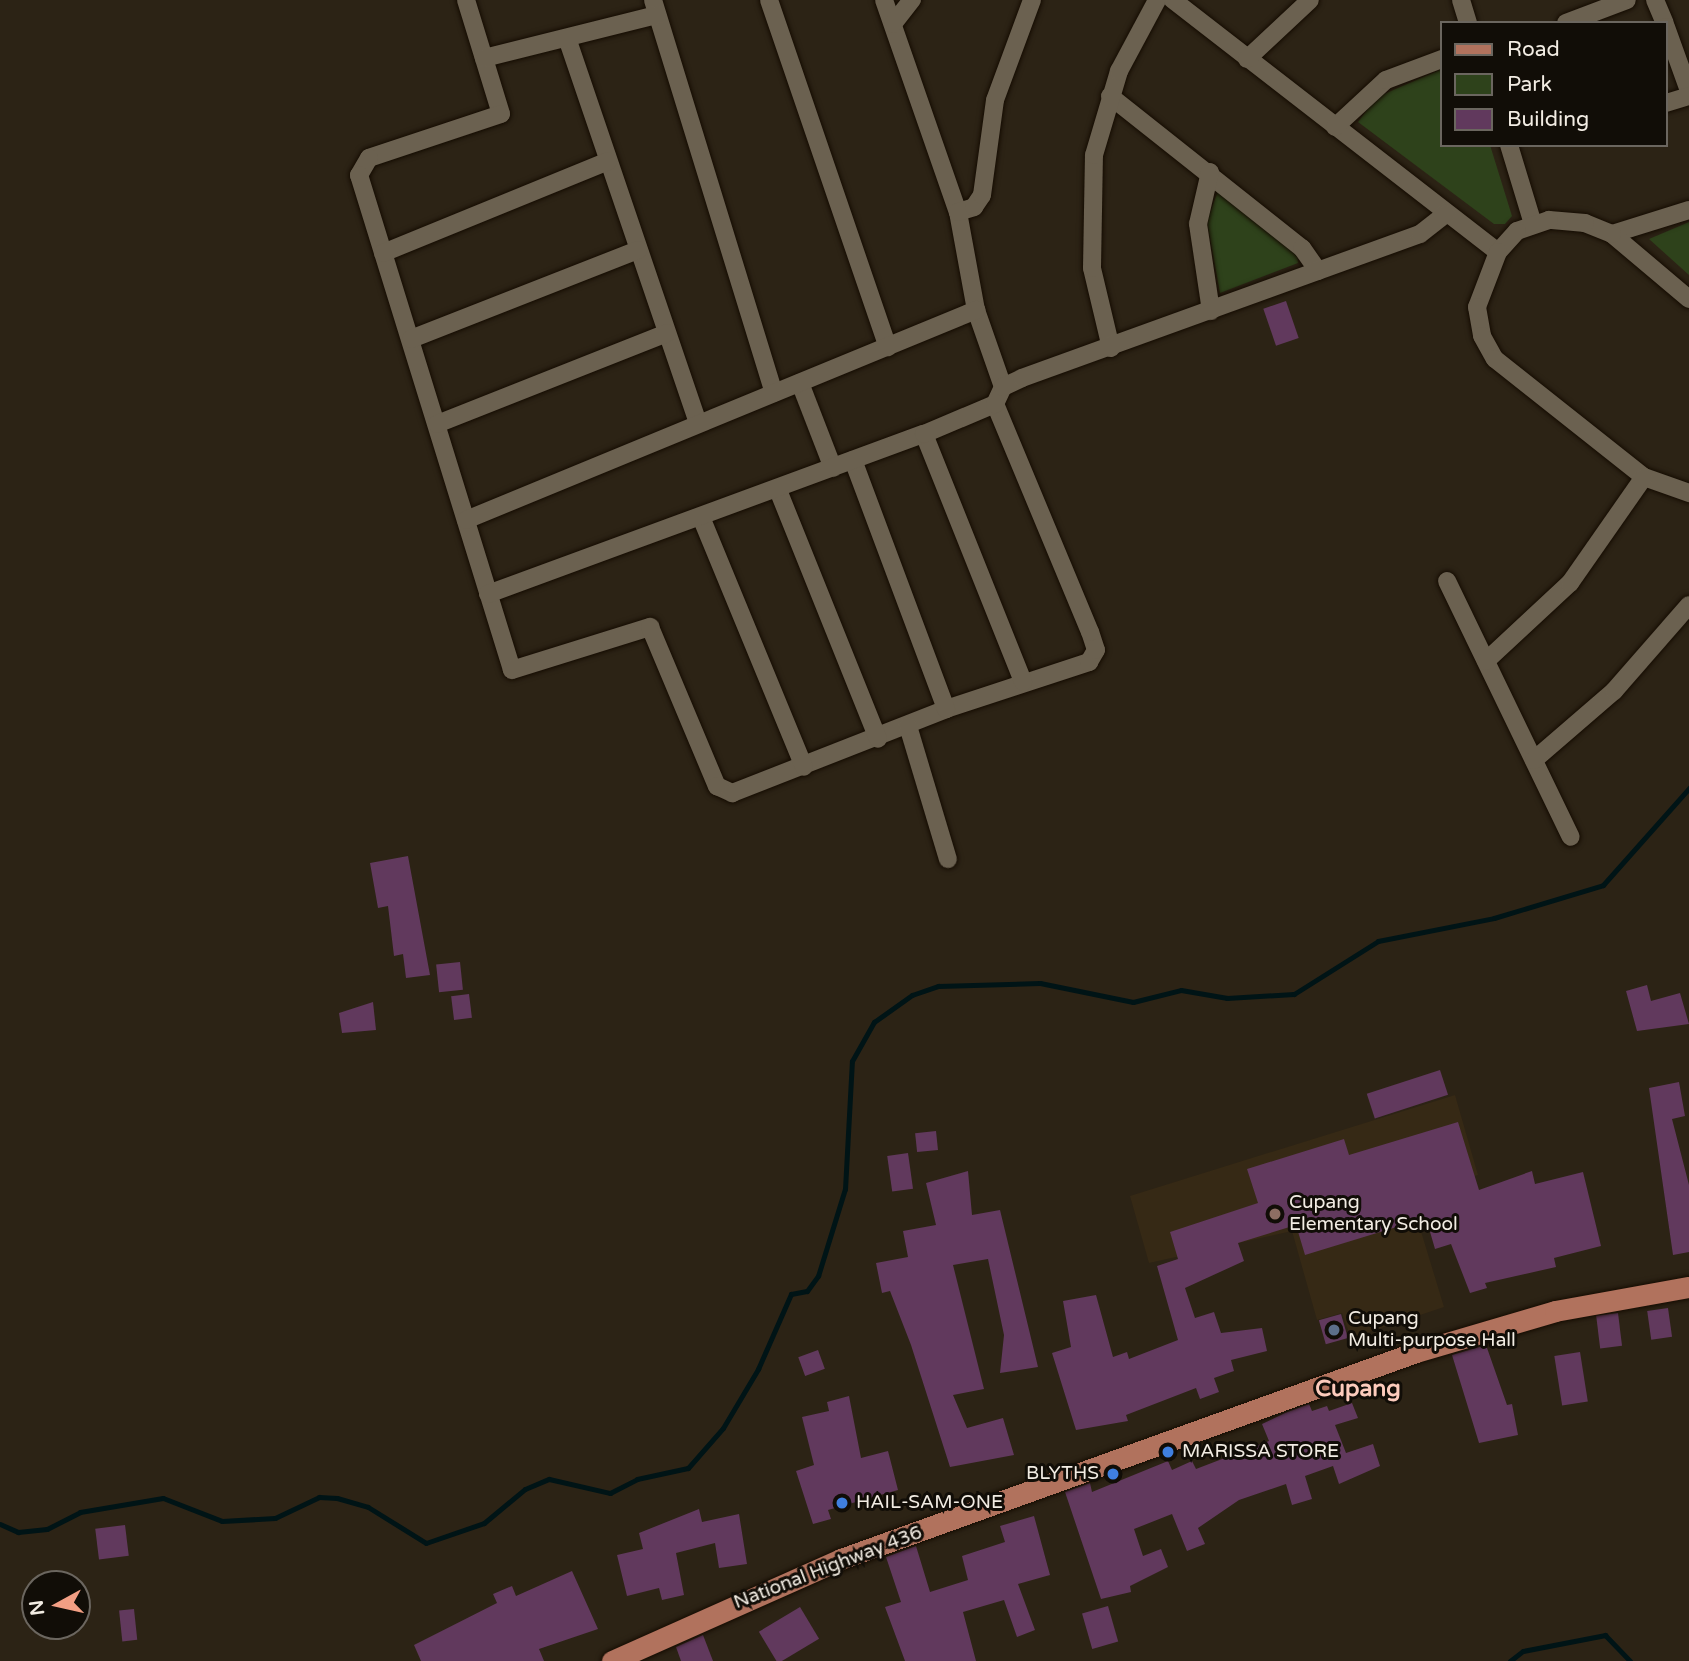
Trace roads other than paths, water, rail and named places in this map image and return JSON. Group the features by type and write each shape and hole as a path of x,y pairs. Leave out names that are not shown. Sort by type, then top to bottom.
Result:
{"main road":[{"name":"National Highway 436","path":"612,1661 841,1559 1416,1352 1555,1311 1689,1287"}],"street":[{"path":"466,0 501,114 369,158 359,175 512,670 650,628 717,786 748,791 946,709 1089,662 1096,650 995,404"},
{"path":"769,0 888,347"},
{"path":"488,594 778,490 995,404 1003,387 976,310 958,212 884,0"},
{"path":"893,24 912,0"},
{"path":"958,212 974,207 982,195 995,100 1032,0"},
{"path":"1111,348 1096,292 1089,216 1094,155 1110,96 1157,0"},
{"path":"1173,0 1498,252"},
{"path":"1247,59 1310,0"},
{"path":"1461,0 1467,21"},
{"path":"1571,21 1627,0"},
{"path":"1656,0 1664,21"},
{"path":"484,58 567,38 655,8 774,393"},
{"path":"1668,34 1689,94 1668,102"},
{"path":"567,38 698,423"},
{"path":"1335,127 1386,80 1440,60"},
{"path":"1110,96 1210,172 1302,248 1318,271"},
{"path":"1513,147 1533,224"},
{"path":"383,253 608,161"},
{"path":"1210,172 1198,233 1211,311"},
{"path":"1612,234 1689,210"},
{"path":"1003,387 1420,234 1446,214"},
{"path":"1689,299 1612,234 1567,220 1533,224 1498,252 1477,307 1487,348 1644,477 1689,493"},
{"path":"411,339 639,250"},
{"path":"466,520 976,310"},
{"path":"437,424 667,333"},
{"path":"800,383 832,468"},
{"path":"924,434 1023,682"},
{"path":"853,460 946,709"},
{"path":"1486,661 1570,583 1644,477"},
{"path":"778,490 878,739"},
{"path":"701,517 804,767"},
{"path":"1447,581 1571,837"},
{"path":"1534,760 1614,691 1689,605"},
{"path":"908,726 948,859"}],"waterway":[{"path":"0,1524 18,1532 47,1529 80,1512 163,1498 222,1521 275,1518 319,1497 337,1498 368,1507 426,1543 484,1523 525,1489 549,1479 610,1493 637,1479 688,1468 723,1428 758,1369 791,1294 807,1291 818,1276 845,1189 852,1061 874,1022 912,995 938,986 1040,983 1133,1002 1181,990 1227,998 1294,994 1378,941 1494,918 1603,885 1689,788"},
{"path":"1510,1661 1523,1651 1605,1635 1630,1661"}],"place":[{"name":"Cupang Elementary School","path":"1275,1214"},
{"name":"Cupang Multi-purpose Hall","path":"1334,1330"},
{"name":"MARISSA STORE","path":"1168,1452"},
{"name":"BLYTHS","path":"1113,1474"},
{"name":"HAIL-SAM-ONE","path":"842,1503"}],"district":[{"name":"Cupang","path":"1358,1389"}]}
